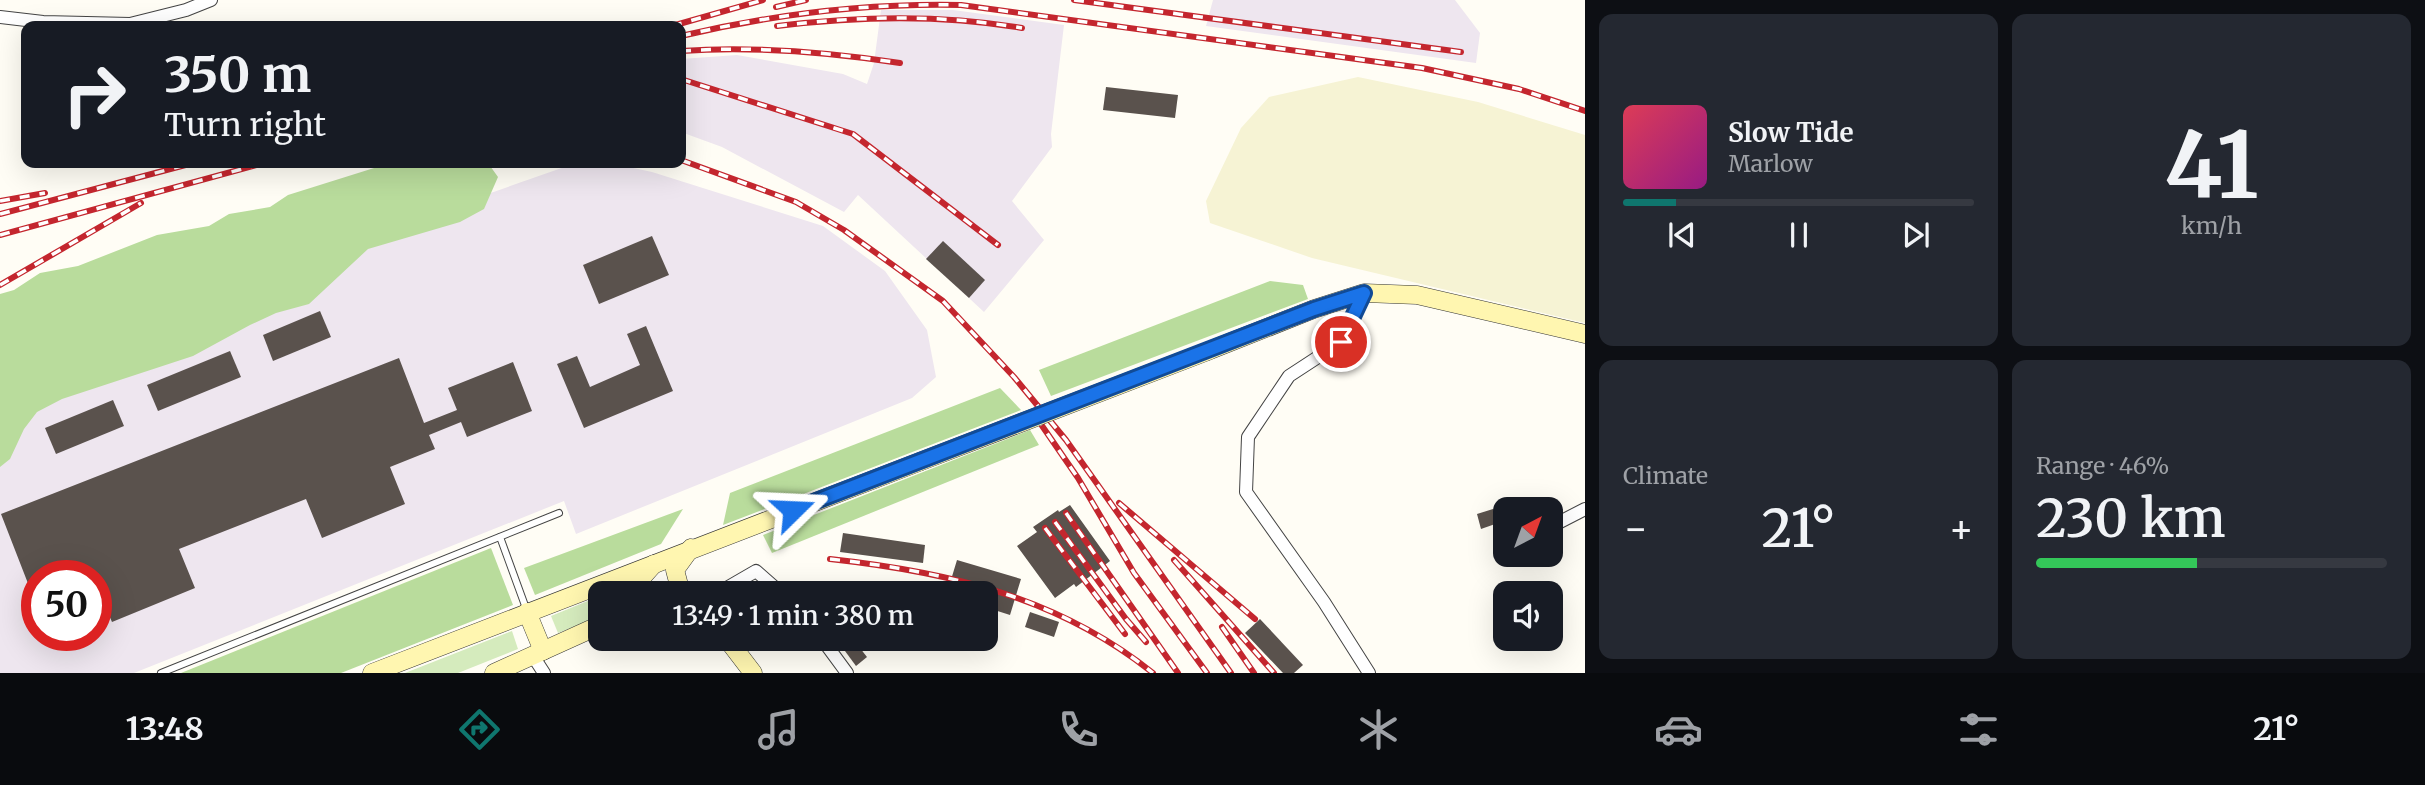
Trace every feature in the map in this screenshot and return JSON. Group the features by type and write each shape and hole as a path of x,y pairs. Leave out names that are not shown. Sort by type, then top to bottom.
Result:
{"main road":[{"path":"372,673 1314,309 1364,293 1418,295 1585,334"},
{"path":"678,581 675,570 691,548"},
{"path":"643,581 656,562"},
{"path":"527,612 544,651"},
{"path":"494,673 588,631"},
{"path":"544,651 588,638"},
{"path":"736,651 753,673"}],"street":[{"path":"139,21 186,10 211,0"},
{"path":"0,17 34,21"},
{"path":"1364,293 1341,342 1289,376 1248,437 1246,492 1324,602 1369,673"},
{"path":"1563,520 1585,509"},
{"path":"739,581 756,571 767,581"},
{"path":"544,651 544,673"},
{"path":"831,651 847,673"}],"lane":[{"path":"161,673 559,513"},
{"path":"500,537 527,612"}],"shaded area":[{"path":"1213,0 1455,0 1480,33 1476,63 1206,26"},
{"path":"881,10 953,10 1064,25 1051,134 1052,147 1012,201 1044,240 984,312 858,195 844,212 722,147 686,134 686,59 737,55 843,74 867,84 874,63"},
{"path":"1358,77 1478,102 1585,135 1585,323 1312,258 1210,223 1206,201 1241,128 1269,97"},
{"path":"562,168 633,168 652,172 823,226 885,271 927,330 936,377 912,398 576,534 564,501 134,673 0,673 0,365"}],"green space":[{"path":"374,168 492,168 498,177 484,209 460,222 368,249 309,304 276,313 193,356 62,399 37,412 24,429 10,459 0,467 0,294 14,290 40,273 78,266 157,235 209,226 229,214 270,207 288,195"},
{"path":"1270,281 1303,285 1308,299 1051,396 1039,370"},
{"path":"1000,388 1021,410 723,525 730,493"},
{"path":"1030,430 1039,445 772,553 763,535"},
{"path":"683,509 661,544 535,595 524,568"},
{"path":"491,548 513,605 341,673 181,673"},
{"path":"588,601 586,622 558,633 551,616"},
{"path":"512,631 518,649 458,673 405,673"}],"building":[{"path":"1106,87 1178,95 1175,118 1103,110"},
{"path":"652,236 669,275 599,304 583,265"},
{"path":"943,241 985,280 969,298 926,259"},
{"path":"320,311 331,337 273,361 263,335"},
{"path":"646,326 673,391 584,428 557,364 577,356 590,387 640,365 627,334"},
{"path":"230,351 241,377 158,411 147,385"},
{"path":"399,358 424,423 457,410 448,388 513,362 532,411 467,437 461,422 429,435 435,449 390,467 405,504 322,538 306,499 179,549 195,588 112,622 112,560 21,560 21,565 1,514"},
{"path":"113,400 124,426 56,454 45,428"},
{"path":"1070,505 1110,561 1076,587 1074,584 1055,598 1017,546 1037,532 1033,527"},
{"path":"1493,509 1493,525 1481,529 1477,514"},
{"path":"843,533 925,545 923,563 840,552"},
{"path":"957,560 1021,579 1010,615 998,611 998,581 951,581"},
{"path":"1030,612 1059,622 1054,637 1025,627"},
{"path":"1260,619 1303,665 1294,673 1283,673 1245,633"},
{"path":"845,651 862,651 867,657 856,666"}],"railway":[{"path":"686,22 763,0"},
{"path":"776,7 806,0"},
{"path":"1074,0 1461,52"},
{"path":"686,35 820,11 961,5 1422,68 1519,89 1585,111"},
{"path":"777,26 900,18 961,20 1022,28"},
{"path":"686,51 791,51 900,63"},
{"path":"686,81 853,134 998,245"},
{"path":"686,162 796,202 844,230 943,301 1014,377 1066,440 1231,673"},
{"path":"0,214 174,168"},
{"path":"0,235 246,168"},
{"path":"0,201 45,193"},
{"path":"0,285 141,203"},
{"path":"1036,417 1078,478 1134,573 1207,673"},
{"path":"1119,503 1255,619"},
{"path":"1066,513 1178,673"},
{"path":"1055,522 1146,642"},
{"path":"1045,528 1125,634"},
{"path":"830,559 917,572 1001,592 1079,625 1117,647 1153,673"},
{"path":"1174,560 1274,673"},
{"path":"1222,627 1254,673"}],"route":[{"path":"793,510 1314,309 1364,293 1349,319 1341,342"}]}
